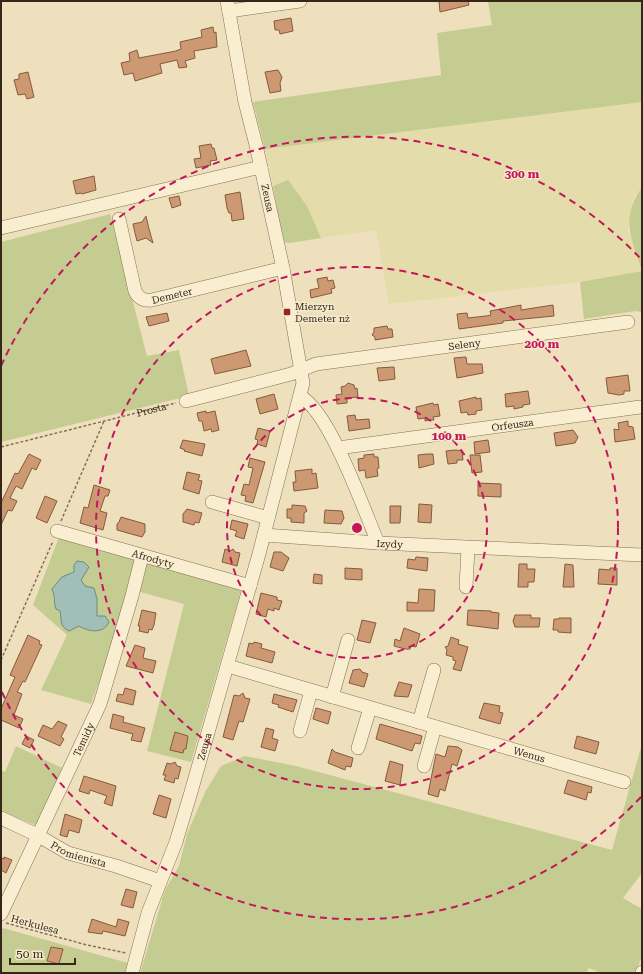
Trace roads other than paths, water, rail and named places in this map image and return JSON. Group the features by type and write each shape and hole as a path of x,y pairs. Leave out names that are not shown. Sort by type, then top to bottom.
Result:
{"street":[{"path":"228,6 300,1"},
{"name":"Zeusa","path":"132,973 148,913 184,818 264,535 303,383 302,370 283,268 245,102 228,6"},
{"path":"1,228 261,167"},
{"name":"Demeter","path":"119,219 135,291 143,300 152,300 283,268"},
{"name":"Seleny","path":"302,370 316,364 628,322"},
{"path":"186,401 302,370"},
{"path":"300,396 314,409 338,448 378,543"},
{"name":"Orfeusza","path":"338,448 640,407"},
{"path":"212,502 268,518"},
{"name":"Afrodyty","path":"57,531 250,586"},
{"name":"Izydy","path":"264,535 378,543 642,556"},
{"path":"466,587 468,548"},
{"name":"Temidy","path":"1,914 100,704 132,596 142,556"},
{"path":"332,697 348,640"},
{"name":"Wenus","path":"228,666 624,782"},
{"path":"419,722 434,670"},
{"path":"300,732 311,691"},
{"path":"358,748 370,708"},
{"path":"424,766 435,727"},
{"name":"Promienista","path":"1,818 37,835 68,854 160,881"}],"water":[{"path":"77,561 84,562 89,567 81,580 85,586 94,588 97,599 97,616 105,616 109,622 104,629 92,631 79,626 69,631 62,625 60,611 56,609 52,589 62,577 74,572 74,565"}],"place":[{"name":"Mierzyn Demeter nż","path":"287,312"}]}
